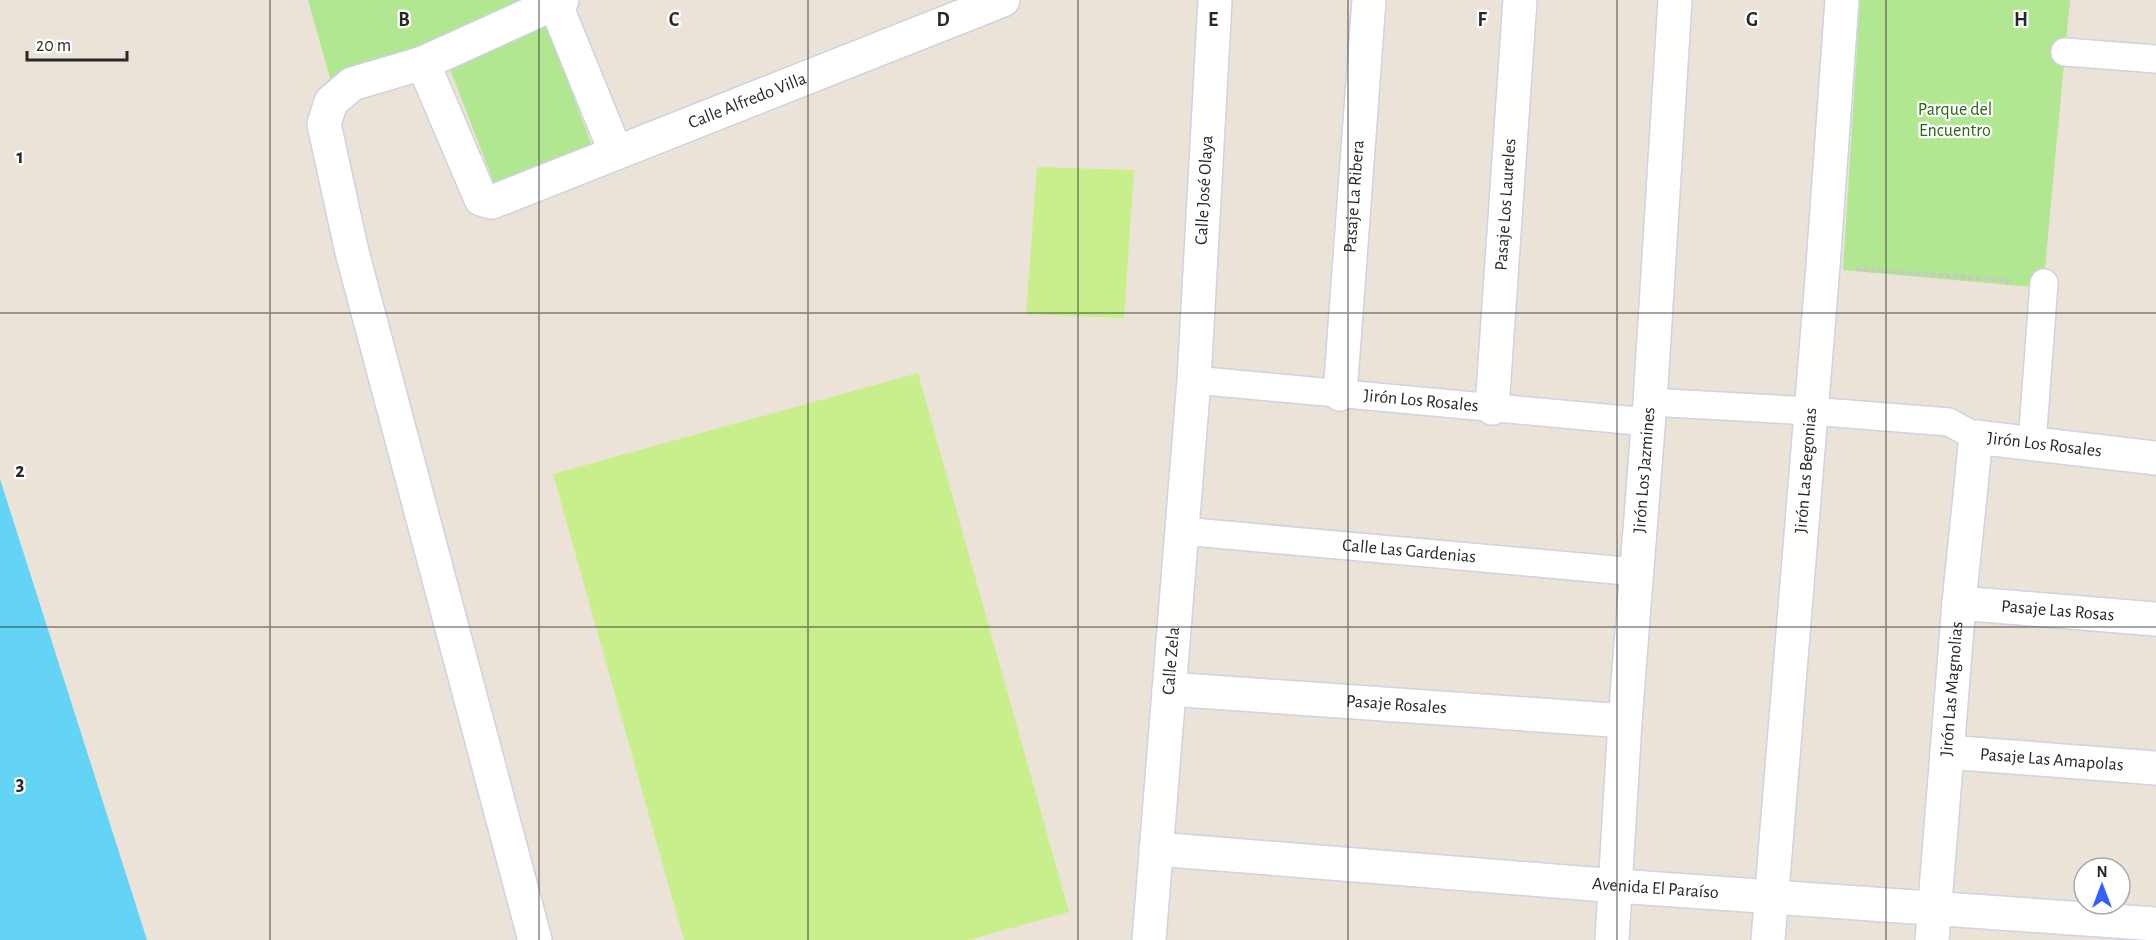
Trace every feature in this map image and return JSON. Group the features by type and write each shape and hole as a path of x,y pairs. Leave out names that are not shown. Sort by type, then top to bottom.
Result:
{"street":[{"name":"Calle Alfredo Villa","path":"423,63 481,199 492,201 1003,0"},
{"name":"Calle José Olaya","path":"1194,380 1215,0"},
{"name":"Pasaje La Ribera","path":"1340,394 1370,0"},
{"name":"Pasaje Los Laureles","path":"1492,408 1520,0"},
{"name":"Jirón Los Jazmines","path":"1612,940 1675,0"},
{"name":"Jirón Las Begonias","path":"1768,940 1823,266 1842,0"},
{"path":"535,940 352,252 324,124 331,102 352,84 423,63 559,1 616,153"},
{"path":"2065,51 2156,59"},
{"path":"2032,443 2044,284"},
{"name":"Jirón Los Rosales","path":"1194,380 1492,408 1649,412 1811,411 1949,422 1976,437 2156,458"},
{"name":"Calle Zela","path":"1149,940 1194,380"},
{"name":"Jirón Las Magnolias","path":"1932,940 1959,603 1976,437"},
{"name":"Calle Las Gardenias","path":"1182,531 1637,572"},
{"name":"Pasaje Las Rosas","path":"1959,603 2156,619"},
{"name":"Pasaje Rosales","path":"1169,689 1625,721"},
{"name":"Pasaje Las Amapolas","path":"1947,752 2156,768"},
{"name":"Avenida El Paraíso","path":"1156,849 1617,886 2156,924"}],"path":[{"path":"1823,266 2044,284"}],"green space":[{"path":"308,0 534,0 331,82"},
{"name":"Parque del Encuentro","path":"1860,0 2070,0 2043,288 1843,270"},
{"path":"547,26 592,146 494,183 448,64"},
{"path":"1037,167 1134,170 1124,318 1026,314"},
{"path":"918,373 1069,912 968,940 684,940 553,474"}],"water":[{"path":"0,479 147,940 0,940"}]}
